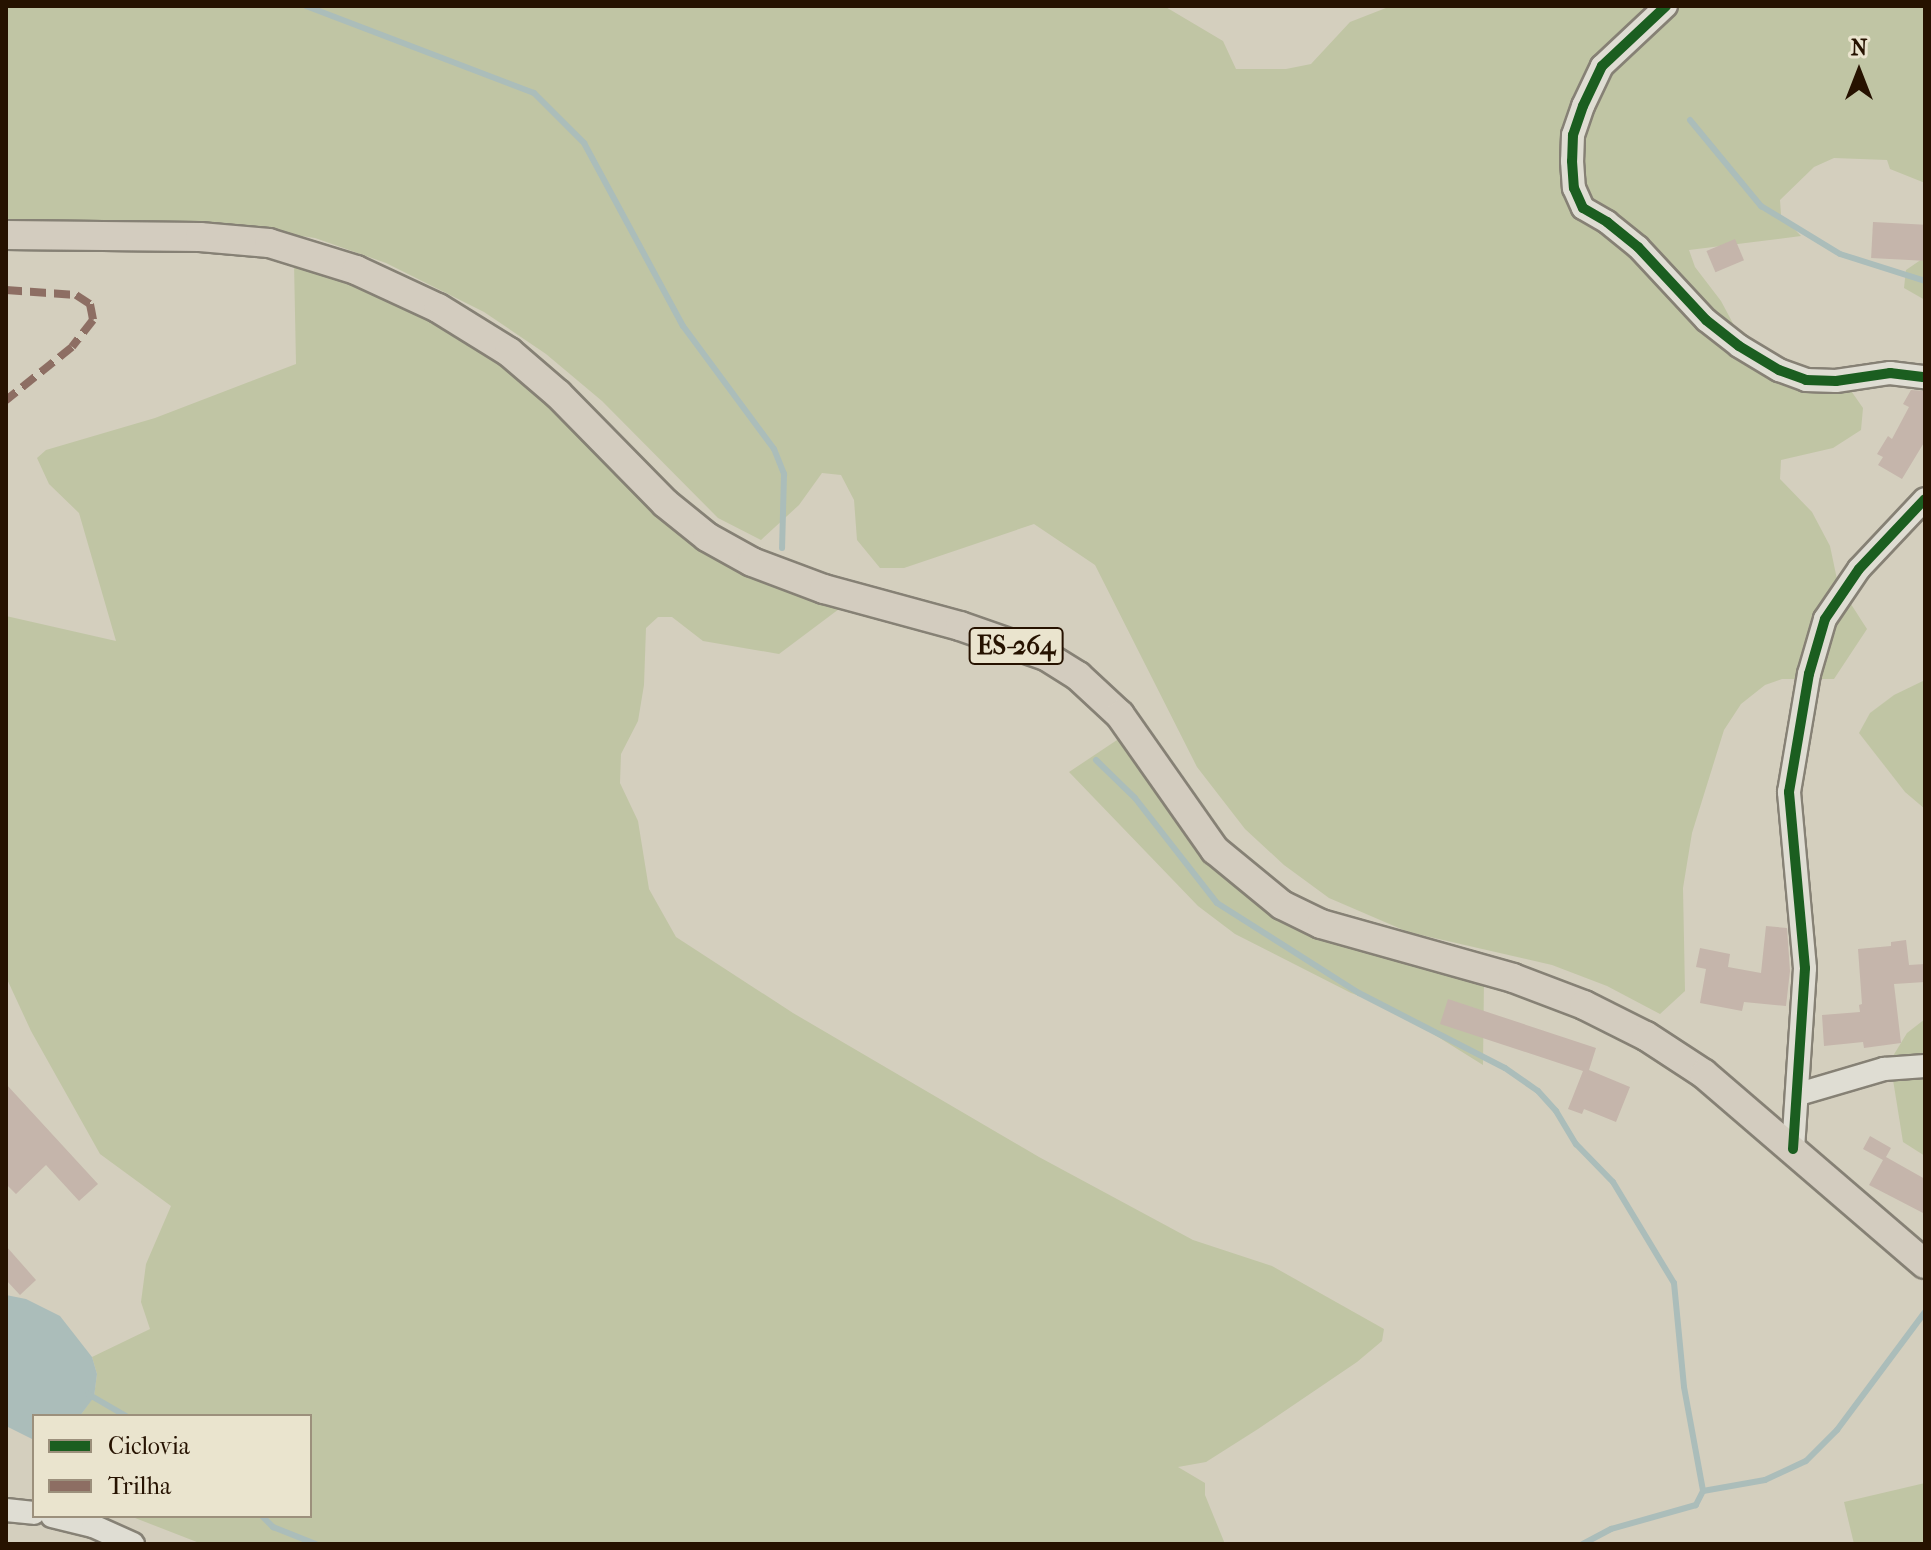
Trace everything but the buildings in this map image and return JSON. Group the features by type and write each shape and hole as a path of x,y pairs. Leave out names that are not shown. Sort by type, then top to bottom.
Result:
{"main road":[{"name":"ES-264","path":"6,235 200,237 269,243 356,270 438,308 509,352 558,394 665,503 707,537 752,562 824,589 960,626 1046,656 1078,676 1120,715 1215,850 1282,905 1321,924 1513,978 1584,1005 1646,1036 1704,1074 1925,1264"}],"street":[{"path":"1666,6 1602,66 1583,106 1573,135 1572,161 1574,188 1583,208 1607,222 1638,247 1706,320 1739,346 1779,370 1806,380 1836,381 1890,373 1925,377"},
{"path":"1793,1149 1805,968 1789,792 1809,674 1825,619 1859,569 1925,499"},
{"path":"1799,1094 1884,1069 1925,1066"},
{"path":"6,1510 32,1513"},
{"path":"60,1518 93,1526 133,1544"}],"green space":[{"path":"6,6 1164,6 1223,41 1236,69 1286,69 1311,64 1350,22 1391,6 1925,6 1925,183 1890,169 1887,160 1834,158 1814,167 1780,200 1781,215 1801,236 1689,250 1695,267 1721,301 1744,344 1796,373 1847,385 1863,408 1861,430 1833,448 1781,460 1780,479 1812,512 1830,546 1838,584 1867,629 1834,679 1782,679 1765,685 1741,704 1724,730 1692,833 1683,888 1685,991 1660,1014 1607,986 1552,965 1408,932 1329,898 1284,865 1245,829 1197,767 1095,565 1034,524 904,568 880,568 857,540 854,500 841,475 822,473 799,505 761,540 718,518 602,401 546,354 484,312 386,263 315,238 210,223 139,224 6,234"},
{"path":"1925,257 1925,300 1904,288 1906,270"},
{"path":"294,263 341,277 470,337 631,473 843,606 779,654 703,641 672,617 658,617 646,628 644,685 638,721 621,754 620,783 638,821 649,889 676,937 793,1013 1039,1157 1193,1240 1272,1266 1384,1329 1382,1341 1357,1362 1258,1429 1206,1462 1178,1467 1205,1483 1205,1495 1225,1544 202,1544 135,1518 312,1518 312,1414 81,1414 94,1396 97,1374 92,1357 150,1329 141,1302 146,1264 171,1206 100,1154 31,1031 6,977 6,616 116,641 79,513 49,484 37,458 46,450 155,418 296,364"},
{"path":"1925,680 1925,809 1905,792 1859,733 1870,713 1894,695"},
{"path":"1135,728 1172,781 1266,887 1484,980 1483,1065 1390,1007 1351,993 1235,934 1198,906 1069,772"},
{"path":"1925,1019 1925,1156 1903,1142 1890,1061 1907,1033"},
{"path":"1925,1483 1925,1544 1854,1544 1844,1502"}],"shaded area":[{"path":"6,1295 26,1299 60,1316 92,1357 97,1374 94,1397 81,1414 32,1414 32,1439 6,1426"}],"waterway":[{"path":"306,6 534,93 584,143 683,326 774,449 784,474 782,548"},
{"path":"1690,120 1761,206 1840,254 1925,281"},
{"path":"1096,760 1135,798 1217,903 1359,993 1505,1068 1538,1091 1556,1111 1576,1144 1613,1182 1674,1283 1684,1387 1703,1491 1696,1505 1611,1529 1583,1544"},
{"path":"1703,1491 1765,1480 1806,1461 1837,1430 1925,1312"},
{"path":"88,1394 123,1414"},
{"path":"264,1518 273,1527 316,1544"}],"marked path":[{"path":"6,290 76,295 90,304 93,320 72,347 6,400"}],"cycle path":[{"path":"1666,6 1602,66 1583,106 1573,135 1572,161 1574,188 1583,208 1607,222 1638,247 1706,320 1739,346 1779,370 1806,380 1836,381 1890,373 1925,377"},
{"path":"1793,1149 1805,968 1789,792 1809,674 1825,619 1859,569 1925,499"}]}
